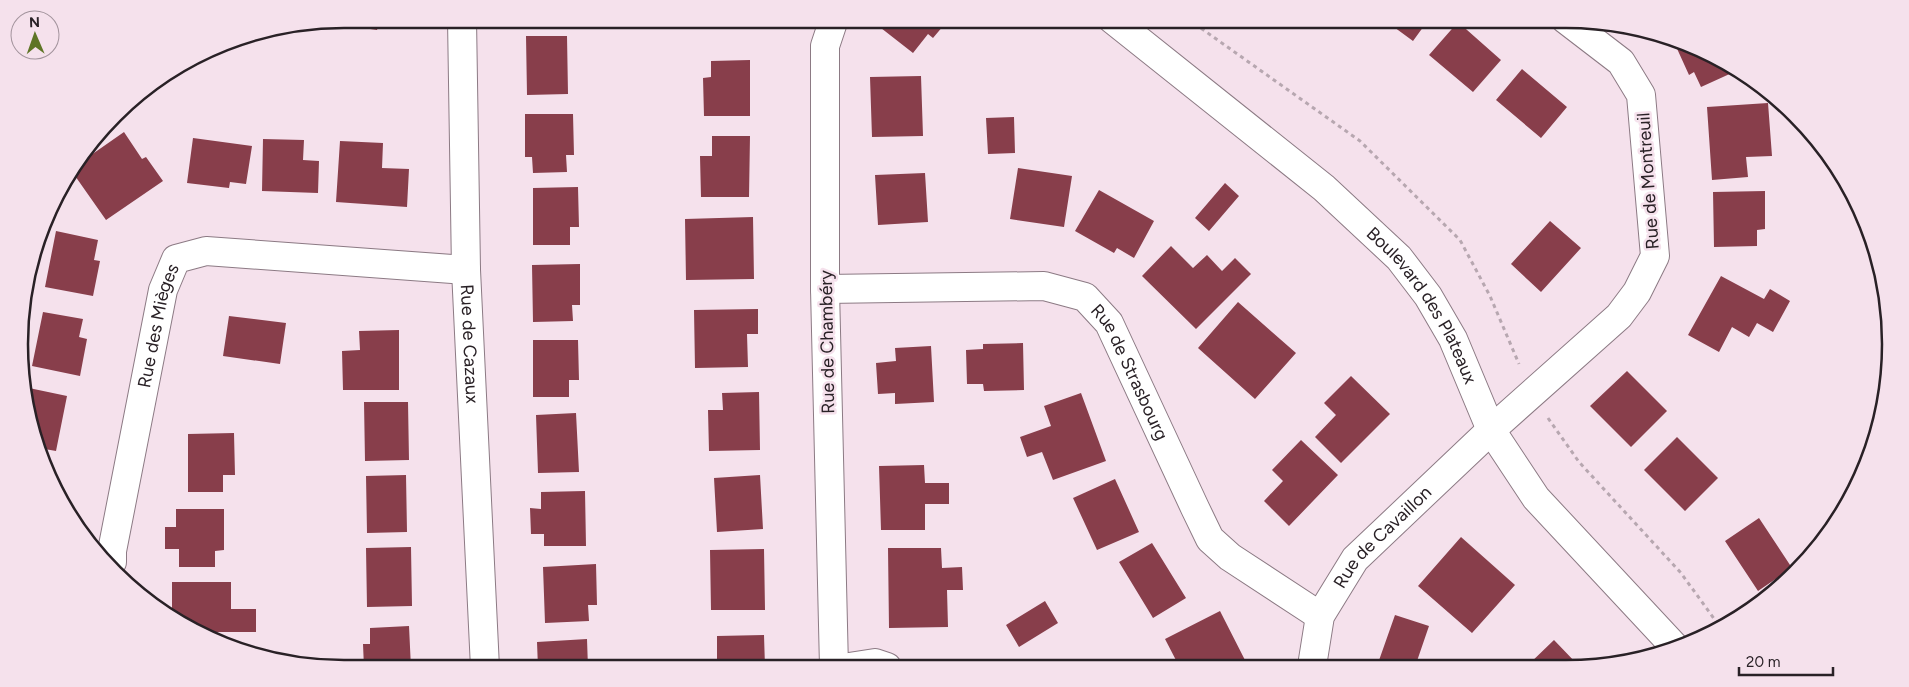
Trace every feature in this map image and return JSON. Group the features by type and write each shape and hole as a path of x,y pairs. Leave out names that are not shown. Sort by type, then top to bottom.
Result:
{"street":[{"name":"Rue de Cazaux","path":"462,28 466,270 486,660"},
{"name":"Rue de Chambéry","path":"831,28 825,46 825,289 834,660"},
{"name":"Boulevard des Plateaux","path":"1123,28 1324,188 1399,258 1428,296 1453,339 1491,430 1536,498 1670,642"},
{"name":"Rue de Montreuil","path":"1491,430 1619,316 1637,292 1655,256 1641,95 1621,62 1577,28"},
{"name":"Rue des Mièges","path":"112,558 112,550 163,290 176,259 206,251 466,270"},
{"name":"Rue de Strasbourg","path":"825,289 1044,286 1085,297 1109,323 1210,539 1230,557 1320,616"},
{"name":"Rue de Cavaillon","path":"1313,660 1320,616 1355,559 1491,430"}],"path":[{"path":"1201,28 1360,141 1460,240 1490,296 1532,394 1579,462 1681,572 1715,621"}],"building":[{"path":"881,28 941,28 933,38 928,34 913,53"},
{"path":"1395,28 1422,28 1413,41"},
{"path":"1453,28 1465,28 1501,60 1473,92 1429,55"},
{"path":"526,36 567,36 568,94 527,95"},
{"path":"1677,48 1705,60 1730,74 1701,87 1694,72 1689,75"},
{"path":"750,60 750,116 704,116 703,78 711,77 711,61"},
{"path":"1522,69 1567,107 1541,138 1496,100"},
{"path":"921,76 923,136 872,137 870,77"},
{"path":"1768,103 1772,156 1746,157 1748,177 1712,180 1707,107"},
{"path":"525,114 573,114 574,155 566,155 567,172 533,173 532,157 525,157"},
{"path":"1014,117 1015,153 988,154 986,118"},
{"path":"124,132 142,159 146,157 163,181 106,220 75,177 89,156"},
{"path":"712,136 750,136 749,197 701,197 700,156 712,156"},
{"path":"193,138 252,146 246,184 230,182 229,188 187,183"},
{"path":"263,139 304,140 303,160 319,161 318,193 262,191"},
{"path":"340,141 383,143 382,168 409,169 407,207 336,202"},
{"path":"1018,168 1072,176 1064,227 1010,219"},
{"path":"925,173 928,222 878,225 875,175"},
{"path":"1225,183 1239,196 1209,231 1195,218"},
{"path":"578,187 579,227 570,227 570,245 533,245 533,188"},
{"path":"1099,190 1154,221 1134,258 1117,248 1114,253 1075,231"},
{"path":"1765,191 1765,229 1757,230 1757,246 1714,247 1713,192"},
{"path":"753,217 754,279 686,280 685,219"},
{"path":"1550,221 1581,248 1541,292 1511,264"},
{"path":"56,231 98,240 94,260 100,261 93,296 45,287"},
{"path":"1171,246 1193,268 1207,255 1222,271 1235,258 1251,274 1196,329 1142,276"},
{"path":"580,264 580,305 572,305 573,321 533,322 532,265"},
{"path":"1721,276 1764,299 1770,289 1790,301 1773,332 1757,323 1749,337 1732,327 1719,352 1688,335"},
{"path":"1238,302 1296,353 1255,399 1198,348"},
{"path":"758,309 758,334 747,334 748,367 695,368 694,310"},
{"path":"43,312 83,319 79,337 87,339 80,376 32,366"},
{"path":"229,316 286,323 280,364 223,356"},
{"path":"399,330 399,390 343,390 342,351 360,350 359,331"},
{"path":"533,340 578,340 579,380 569,380 569,397 533,397"},
{"path":"1023,343 1024,390 984,391 983,384 967,384 966,350 983,349 983,344"},
{"path":"931,346 934,402 895,404 895,393 878,394 876,363 896,361 895,348"},
{"path":"1627,371 1667,411 1631,447 1590,406"},
{"path":"1351,376 1390,414 1341,463 1315,437 1336,415 1324,403"},
{"path":"31,388 67,396 56,451 46,449 44,445"},
{"path":"759,392 760,450 709,451 708,410 723,410 722,393"},
{"path":"1081,393 1106,461 1053,480 1042,452 1027,457 1020,437 1051,426 1044,406"},
{"path":"364,402 408,402 409,460 365,461"},
{"path":"576,413 579,472 538,473 536,415"},
{"path":"234,433 235,475 223,475 223,492 188,492 188,434"},
{"path":"1677,437 1718,478 1685,511 1644,470"},
{"path":"1301,440 1338,475 1289,526 1264,501 1283,481 1272,470"},
{"path":"924,465 925,483 949,483 949,504 925,504 925,530 881,530 879,466"},
{"path":"406,475 407,532 367,533 366,476"},
{"path":"760,475 763,529 717,532 714,478"},
{"path":"1115,479 1139,532 1097,550 1073,498"},
{"path":"585,491 586,546 544,546 544,534 531,534 530,508 541,509 541,492"},
{"path":"176,509 224,509 224,550 215,551 215,567 179,567 179,549 165,549 165,527 176,527"},
{"path":"1759,518 1790,566 1777,578 1758,591 1725,541"},
{"path":"1461,537 1515,585 1472,633 1418,586"},
{"path":"1152,543 1186,598 1153,618 1119,562"},
{"path":"411,547 412,606 367,607 366,548"},
{"path":"888,548 941,548 942,568 962,567 963,590 947,590 948,627 889,628"},
{"path":"764,549 765,610 711,610 710,550"},
{"path":"596,564 597,605 588,605 589,621 545,623 543,567"},
{"path":"172,582 231,582 231,609 256,609 256,632 216,632 172,609"},
{"path":"1045,601 1058,623 1019,647 1006,625"},
{"path":"1220,611 1245,660 1176,660 1165,639"},
{"path":"1395,615 1429,626 1417,660 1379,660"},
{"path":"409,626 411,660 364,660 363,644 370,644 370,628"},
{"path":"764,635 765,660 717,660 717,636"},
{"path":"587,639 588,660 538,660 537,642"},
{"path":"1554,640 1573,660 1566,660 1533,660"}]}
